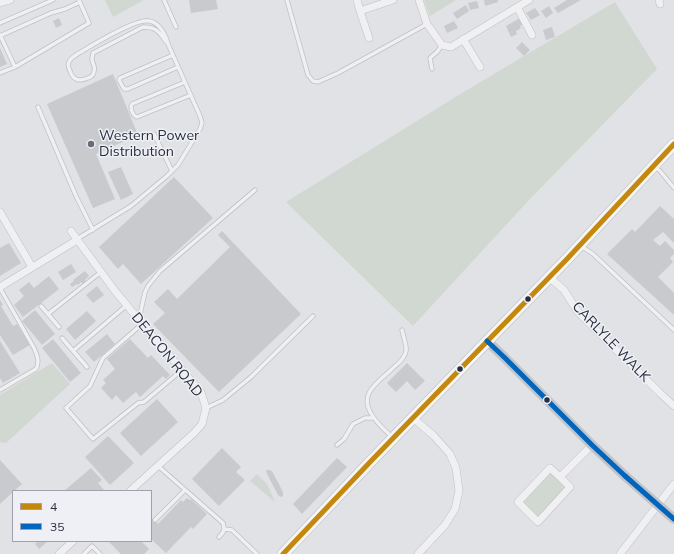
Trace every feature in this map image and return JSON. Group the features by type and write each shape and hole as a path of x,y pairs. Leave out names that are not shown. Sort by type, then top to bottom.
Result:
{"main road":[{"path":"283,554 393,438 550,277 674,144"},
{"path":"487,341 592,445 674,519"}],"street":[{"path":"0,3 10,0"},
{"path":"357,0 369,38"},
{"path":"360,11 393,0"},
{"path":"419,0 427,24 442,45 451,47 529,0"},
{"path":"517,8 532,35"},
{"path":"463,39 480,67"},
{"path":"0,212 32,267"},
{"name":"DEACON ROAD","path":"71,231 76,240 127,306 201,392 206,408 202,424 194,433 131,490"},
{"path":"0,288 76,240"},
{"name":"CARLYLE WALK","path":"550,277 564,290 578,312 674,406"},
{"path":"413,418 434,436 450,454 456,468 459,491 455,509 445,525 423,552"},
{"path":"560,477 592,445"},
{"path":"550,468 560,477 570,487 538,522 518,502 550,468"},
{"path":"620,554 674,484"},
{"path":"59,554 72,542"}],"lane":[{"path":"0,23 53,0"},
{"path":"164,0 176,27"},
{"path":"287,0 308,75 313,81 318,82 338,73 427,24"},
{"path":"0,74 15,67 89,24 79,1 65,9 51,13 0,35 15,67"},
{"path":"76,240 130,206 172,171 178,165 200,129 202,123 168,44 156,29 151,27 143,27 93,53 92,59 95,67 94,72 88,78 80,80 74,78 68,66 70,61 76,55 108,36 142,21 155,22 167,37 168,44"},
{"path":"432,69 430,58 442,45"},
{"path":"173,55 120,78 119,80 124,89 128,89 178,68"},
{"path":"185,82 132,104 131,108 134,116 137,118 190,95"},
{"path":"38,107 76,196 93,230"},
{"path":"154,134 172,171"},
{"path":"654,166 674,188"},
{"path":"182,370 144,402 138,403 94,439 66,408 90,386 103,358 141,322 145,292 160,271 255,190"},
{"path":"580,245 594,254 674,330"},
{"path":"48,314 101,272"},
{"path":"0,288 38,357 36,369 0,390"},
{"path":"41,306 58,327"},
{"path":"73,351 127,306"},
{"path":"206,408 223,400 251,377 313,316"},
{"path":"393,438 374,418 369,410 368,401 369,393 374,386 398,365 407,350 402,330"},
{"path":"62,338 87,367"},
{"path":"336,445 344,439 353,424 365,418 374,418"},
{"path":"158,466 223,523 225,529 219,537"},
{"path":"155,520 185,490"},
{"path":"225,529 232,530 257,554"},
{"path":"84,554 92,546 100,554"}],"shaded area":[{"path":"105,0 144,0 113,17"},
{"path":"424,0 456,0 430,16"},
{"path":"615,2 657,69 529,200 413,326 286,202 462,93"},
{"path":"52,363 70,384 6,443 0,442 0,395"},
{"path":"550,468 570,487 538,522 518,502"},
{"path":"257,474 267,484 275,502 250,481"}],"building":[{"path":"189,0 216,0 218,9 191,13"},
{"path":"484,0 498,0 498,2 485,6"},
{"path":"567,0 581,0 558,13 554,8"},
{"path":"477,1 479,8 470,10 468,3"},
{"path":"466,5 469,11 457,19 453,13"},
{"path":"549,6 553,13 546,18 541,11"},
{"path":"535,8 540,15 531,20 526,13"},
{"path":"59,18 62,25 56,28 53,21"},
{"path":"520,18 523,24 520,26 521,28 516,31 517,34 511,37 506,26"},
{"path":"454,21 458,28 447,33 444,26"},
{"path":"552,27 555,37 546,40 543,30"},
{"path":"522,42 530,50 524,56 516,48"},
{"path":"0,48 7,64 0,67"},
{"name":"Western Power Distribution","path":"113,74 138,135 96,154 115,199 93,208 47,104"},
{"path":"121,167 133,194 121,200 108,172"},
{"path":"174,177 213,218 141,284 123,264 118,269 99,247"},
{"path":"660,206 674,219 674,243 663,232 653,240 660,246 665,241 674,250 674,254 670,258 673,262 658,277 674,293 674,315 607,254 632,229 635,232"},
{"path":"222,231 301,314 219,392 153,324 165,313 154,302 168,289 177,299 230,247 218,235"},
{"path":"9,243 21,263 0,276 0,248"},
{"path":"71,264 76,272 63,280 58,272"},
{"path":"85,271 89,276 85,280 86,282 83,284 81,282 72,287 70,284 74,281 73,280"},
{"path":"49,276 59,289 23,317 14,305 24,296 19,290 29,282 34,288"},
{"path":"97,286 104,295 93,303 86,295"},
{"path":"0,300 3,305 1,306 13,326 17,324 30,345 13,355 0,335"},
{"path":"35,310 55,334 42,345 22,321"},
{"path":"87,311 96,321 75,340 66,329"},
{"path":"107,334 115,344 94,362 85,352"},
{"path":"53,339 81,373 70,382 42,348"},
{"path":"130,339 148,358 151,355 170,375 166,379 163,376 140,397 136,392 123,403 116,395 112,400 101,388 106,383 103,380 115,369 107,359"},
{"path":"0,341 20,373 3,383 0,378"},
{"path":"407,363 425,381 415,390 407,381 396,392 387,383"},
{"path":"157,399 178,422 141,456 120,433"},
{"path":"108,436 134,463 110,485 85,457"},
{"path":"222,448 241,467 236,472 245,480 219,506 192,479"},
{"path":"337,458 347,467 302,514 293,504"},
{"path":"0,460 22,484 15,490 12,490 12,493 0,504"},
{"path":"91,468 102,480 98,483 104,490 65,490"},
{"path":"266,470 272,471 283,492 283,496 281,497 278,495"},
{"path":"187,498 190,500 191,499 207,514 193,529 191,527 166,553 152,540 152,518 158,524 181,500 183,502"},
{"path":"37,542 47,542 39,549 35,544"},
{"path":"109,542 142,542 149,549 144,554 121,554"}],"transit line":[{"name":"4","path":"283,554 567,259 674,144"},
{"name":"35","path":"487,341 592,445 674,519"}],"place":[{"name":"Western Power Distribution","path":"91,144"}]}
